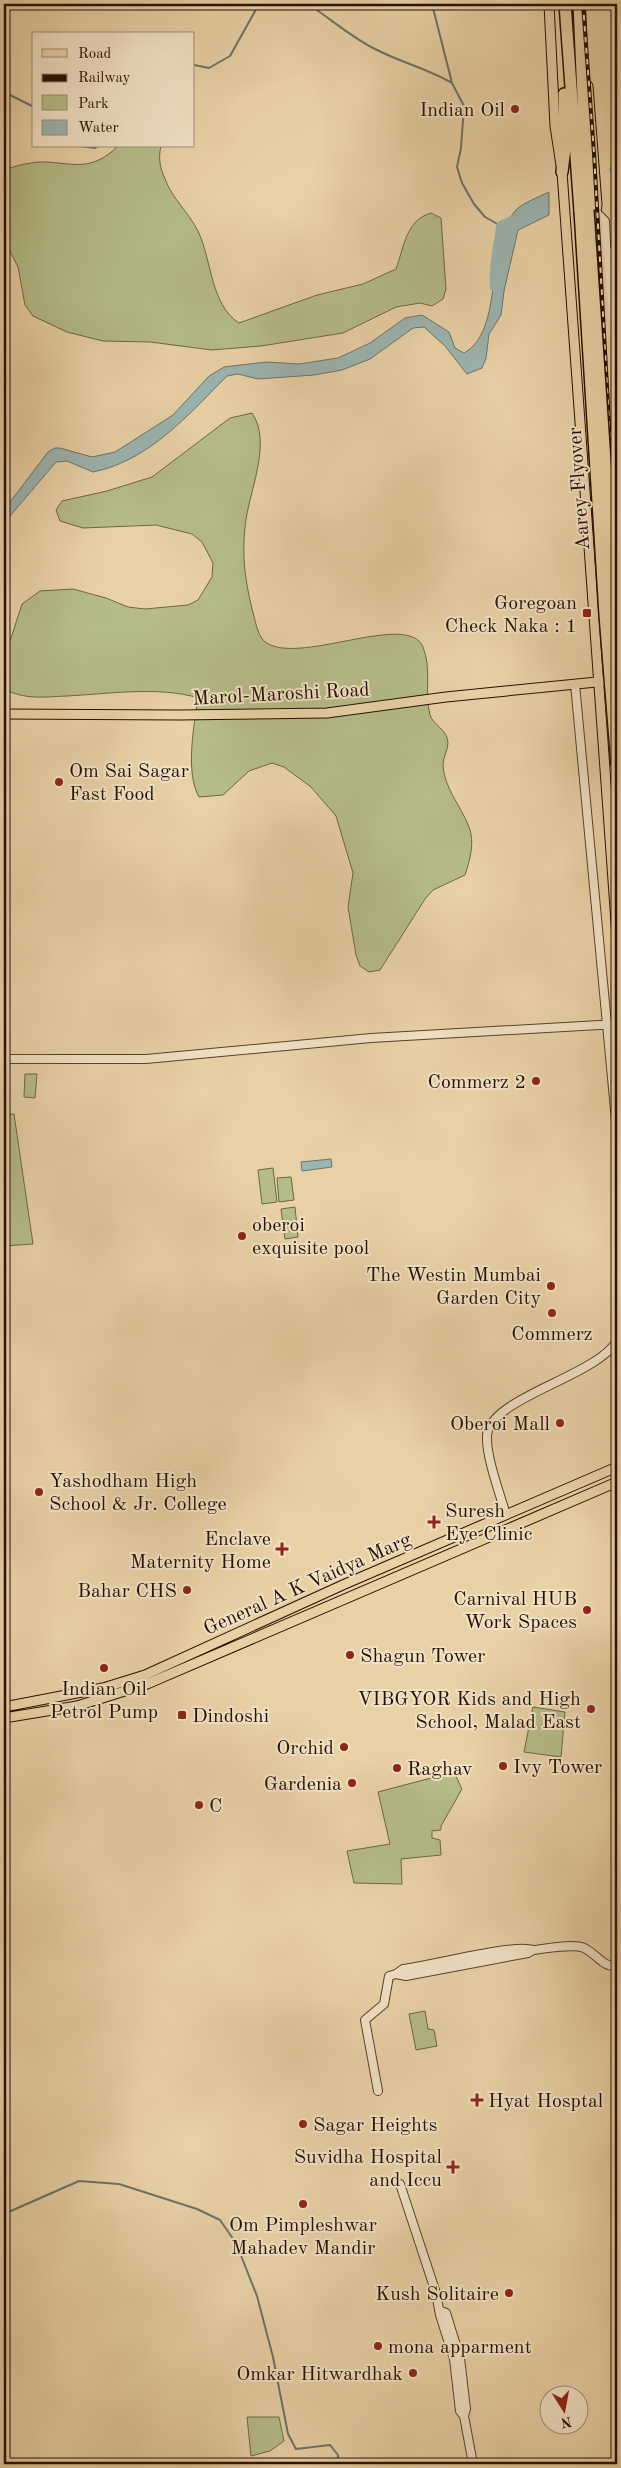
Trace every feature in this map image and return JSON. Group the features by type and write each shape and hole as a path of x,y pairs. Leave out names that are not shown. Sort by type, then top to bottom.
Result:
{"highway":[{"path":"565,4 570,69 588,211"},
{"path":"579,4 588,211"},
{"path":"562,172 564,80 570,69"},
{"name":"Aarey Flyover","path":"588,211 617,638"},
{"name":"Aarey Flyover","path":"588,211 604,607 617,765"}],"main road":[{"path":"549,4 555,126 562,172 617,936"},
{"path":"584,4 586,69 597,205 588,211 603,256 617,504"},
{"path":"587,515 617,513"},
{"name":"Marol-Maroshi Road","path":"4,714 179,715 327,713 446,697 617,680"},
{"name":"General A K Vaidya Marg","path":"4,1707 103,1688 145,1675 340,1586 617,1467"},
{"name":"General A K Vaidya Marg","path":"4,1718 77,1706 147,1684 617,1482"}],"street":[{"path":"603,256 617,250"},
{"path":"575,684 617,1131"},
{"path":"4,1059 146,1059 371,1038 617,1024"},
{"path":"506,1515 494,1472 487,1436 494,1418 512,1405 595,1362 612,1350 617,1341"},
{"path":"378,2091 365,2020 384,2004 393,1975 406,1976 502,1954 578,1946 584,1948 604,1964 617,1967"},
{"path":"400,2184 441,2310 446,2313 452,2341 460,2358 460,2386 466,2409 464,2416 473,2464"}],"green space":[{"path":"116,148 161,148 160,163 168,186 190,218 203,242 213,281 222,305 229,315 239,323 317,295 363,284 396,269 411,228 416,222 431,213 441,218 446,289 443,299 432,306 420,303 396,307 343,333 261,346 212,350 150,342 103,341 67,332 33,316 25,305 18,267 8,247 4,246 4,170 36,162 92,163"},
{"path":"252,413 258,425 260,453 245,527 244,559 255,622 260,634 264,641 279,647 300,648 374,636 396,634 413,637 423,647 426,655 430,715 447,738 448,746 443,765 446,781 466,819 471,833 471,851 465,875 433,890 425,899 380,970 369,972 360,966 356,955 348,907 353,873 336,816 311,787 284,767 272,763 249,771 223,795 199,797 192,775 191,762 198,698 168,692 35,697 20,695 4,689 4,651 11,638 22,604 40,591 73,589 106,598 128,607 145,609 188,605 198,600 212,577 213,563 202,542 192,534 156,525 83,528 60,521 56,510 62,501 107,491 152,477 230,418"},
{"path":"25,1074 37,1074 35,1098 24,1097"},
{"path":"14,1114 33,1244 4,1246 4,1115"},
{"path":"273,1168 277,1202 262,1204 258,1170"},
{"path":"291,1177 294,1200 279,1202 277,1178"},
{"path":"295,1207 298,1237 285,1239 281,1209"},
{"path":"533,1707 565,1712 561,1757 524,1752"},
{"path":"454,1772 462,1789 441,1826 441,1830 432,1831 432,1838 440,1840 441,1855 401,1859 402,1884 354,1883 347,1851 390,1844 378,1792"},
{"path":"425,2011 428,2029 434,2030 437,2046 416,2050 409,2014"},
{"path":"247,2417 279,2417 284,2441 270,2451 251,2456"}],"water":[{"path":"549,192 549,215 518,230 504,291 501,315 489,334 486,358 482,368 467,374 445,346 424,327 413,328 370,359 342,370 314,375 258,379 238,374 227,376 167,434 132,458 93,472 67,461 56,462 4,523 4,510 48,452 55,448 60,448 92,457 115,452 173,415 209,376 224,367 266,362 299,364 338,358 370,343 405,318 422,315 449,332 455,348 464,353 476,342 485,327 500,245 506,226 518,208"},
{"path":"331,1159 332,1167 302,1171 301,1162"}],"waterway":[{"path":"195,65 209,68 230,56 259,4"},
{"path":"308,4 366,44 452,83"},
{"path":"432,4 452,83 464,106 461,148 457,167 462,183 474,204 485,217 501,226"},
{"path":"4,92 32,106"},
{"path":"614,170 617,164"},
{"path":"495,287 495,263 501,226 520,217"},
{"path":"4,2214 79,2181 119,2184 197,2209 220,2220 236,2243 257,2296 273,2357 288,2434 296,2449 330,2445 338,2455 338,2464"}],"railway":[{"path":"583,4 594,153 617,567"}],"place":[{"name":"Indian Oil","path":"515,109"},
{"name":"Goregoan Check Naka : 1","path":"587,613"},
{"name":"Om Sai Sagar Fast Food","path":"59,782"},
{"name":"Commerz 2","path":"536,1081"},
{"name":"oberoi exquisite pool","path":"242,1236"},
{"name":"The Westin Mumbai Garden City","path":"551,1286"},
{"name":"Commerz","path":"552,1313"},
{"name":"Oberoi Mall","path":"560,1423"},
{"name":"Yashodham High School & Jr. College","path":"39,1492"},
{"name":"Suresh Eye Clinic","path":"434,1522"},
{"name":"Enclave Maternity Home","path":"282,1549"},
{"name":"Bahar CHS","path":"187,1590"},
{"name":"Carnival HUB Work Spaces","path":"587,1610"},
{"name":"Shagun Tower","path":"350,1655"},
{"name":"Indian Oil Petrol Pump","path":"104,1668"},
{"name":"VIBGYOR Kids and High School, Malad East","path":"591,1709"},
{"name":"Dindoshi","path":"182,1715"},
{"name":"Orchid","path":"344,1747"},
{"name":"Ivy Tower","path":"503,1766"},
{"name":"Raghav","path":"397,1768"},
{"name":"Gardenia","path":"352,1783"},
{"name":"C","path":"199,1805"},
{"name":"Hyat Hosptal","path":"477,2100"},
{"name":"Sagar Heights","path":"303,2124"},
{"name":"Suvidha Hospital and Iccu","path":"453,2167"},
{"name":"Om Pimpleshwar Mahadev Mandir","path":"303,2204"},
{"name":"Kush Solitaire","path":"509,2293"},
{"name":"mona apparment","path":"378,2346"},
{"name":"Omkar Hitwardhak","path":"413,2373"}]}
